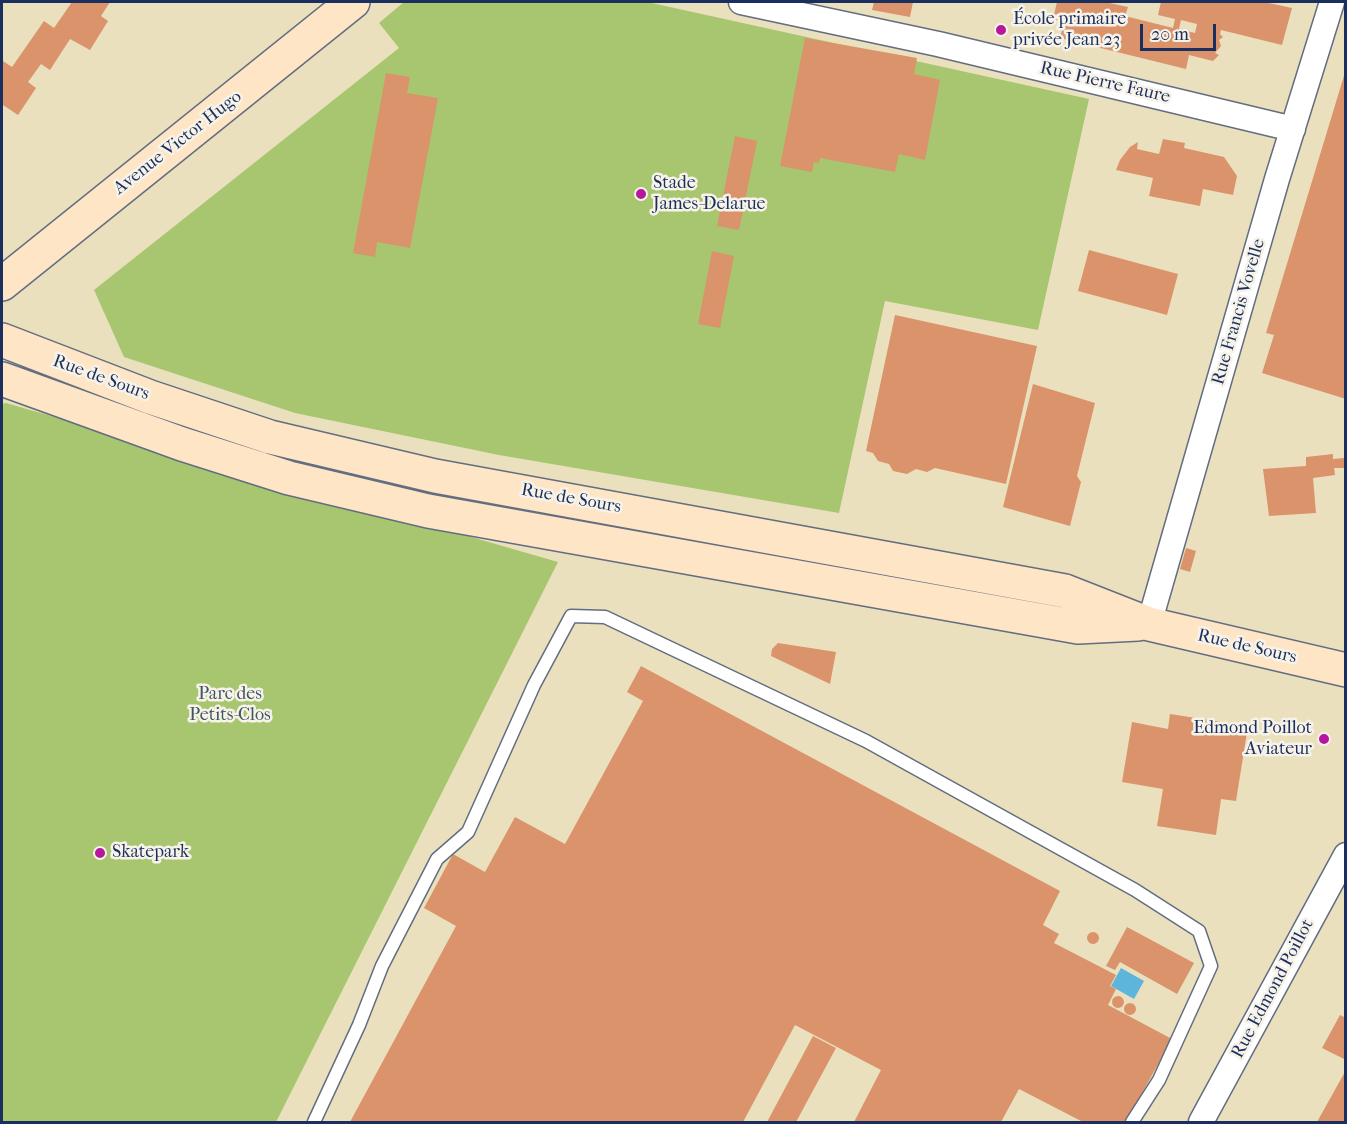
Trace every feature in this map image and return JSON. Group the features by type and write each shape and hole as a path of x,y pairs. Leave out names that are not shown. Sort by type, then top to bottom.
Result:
{"main road":[{"name":"Avenue Victor Hugo","path":"2,284 353,2"},
{"name":"Rue de Sours","path":"2,340 150,397 270,437 435,476 1065,591 1149,624 1331,667"},
{"name":"Rue de Sours","path":"2,379 182,444 288,478 440,513 1078,627 1149,624"}],"street":[{"name":"Rue Pierre Faure","path":"741,2 949,46 1293,129"},
{"name":"Rue Francis Vovelle","path":"1149,624 1332,2"},
{"path":"1331,667 1346,682"},
{"name":"Rue Edmond Poillot","path":"1201,1122 1346,855"}],"lane":[{"path":"314,1122 359,1025 382,966 437,859 468,832 534,685 571,616 605,617 866,741 1135,890 1199,931 1211,966 1159,1080 1132,1122"}],"green space":[{"name":"Stade James-Delarue","path":"404,2 647,2 1089,99 1038,330 885,301 839,513 499,455 295,413 124,357 94,290 399,48 379,23"},
{"name":"Parc des Petits-Clos","path":"6,403 558,562 276,1122 2,1122 2,404"}],"water":[{"path":"1121,968 1144,981 1134,999 1111,986"}],"building":[{"path":"72,2 110,2 101,16 108,21 90,50 70,39 50,70 41,64 28,82 36,88 18,115 3,105 2,108 3,61 12,67 44,21 54,28"},
{"path":"874,2 913,2 910,17 872,10"},
{"path":"1057,2 1105,2 1128,7 1125,16 1173,28 1175,19 1158,15 1161,2 1264,2 1292,8 1282,45 1221,30 1220,34 1223,37 1219,40 1221,46 1215,53 1219,55 1213,61 1189,55 1186,69 1060,38 1064,21 1053,19","holes":["1181,20 1197,24 1195,33 1179,29"]},
{"path":"805,38 917,58 914,74 940,80 925,160 899,154 895,172 820,158 819,163 814,162 812,172 780,166"},
{"path":"1346,69 1346,399 1262,373 1274,335 1266,333"},
{"path":"386,73 410,77 407,93 438,98 410,248 377,242 375,257 353,253"},
{"path":"735,136 757,141 739,230 717,226"},
{"path":"1163,139 1185,143 1184,148 1224,157 1237,176 1233,195 1203,189 1200,206 1149,196 1153,178 1116,170 1130,147 1138,142 1137,149 1159,154"},
{"path":"1089,250 1178,274 1167,315 1078,291"},
{"path":"712,251 734,256 720,328 698,324"},
{"path":"895,315 1037,346 1006,484 935,468 927,472 916,469 907,474 893,471 889,464 878,461 873,453 866,451"},
{"path":"1033,384 1095,403 1077,476 1081,482 1070,526 1003,507"},
{"path":"1333,454 1333,459 1344,458 1345,468 1334,468 1335,475 1313,478 1316,513 1269,516 1263,469 1306,466 1306,457"},
{"path":"1186,548 1196,551 1190,572 1180,569"},
{"path":"778,643 836,652 830,684 771,656 772,649"},
{"path":"641,666 1060,891 1043,925 1059,934 1054,943 1116,975 1110,986 1116,989 1108,1005 1172,1039 1126,1122 1083,1122 1019,1089 1001,1122 854,1122 881,1070 795,1025 743,1122 350,1122 456,926 424,908 453,854 485,872 515,817 565,844 643,701 627,692"},
{"path":"1170,714 1248,726 1236,801 1221,799 1216,835 1157,826 1163,789 1122,782 1132,722 1168,729"},
{"path":"1127,927 1194,963 1177,994 1120,962 1115,970 1106,966"},
{"path":"1093,932 1099,938 1093,944 1087,938"},
{"path":"1118,996 1124,1002 1118,1008 1112,1002"},
{"path":"1130,1003 1136,1009 1130,1015 1124,1009"},
{"path":"1340,1015 1346,1018 1346,1060 1322,1048"},
{"path":"813,1036 836,1048 796,1122 767,1122"},
{"path":"1346,1070 1346,1122 1317,1122"}],"place":[{"name":"École primaire privée Jean 23","path":"1001,30"},
{"name":"Stade James-Delarue","path":"641,194"},
{"name":"Edmond Poillot Aviateur","path":"1324,739"},
{"name":"Skatepark","path":"100,853"}]}
